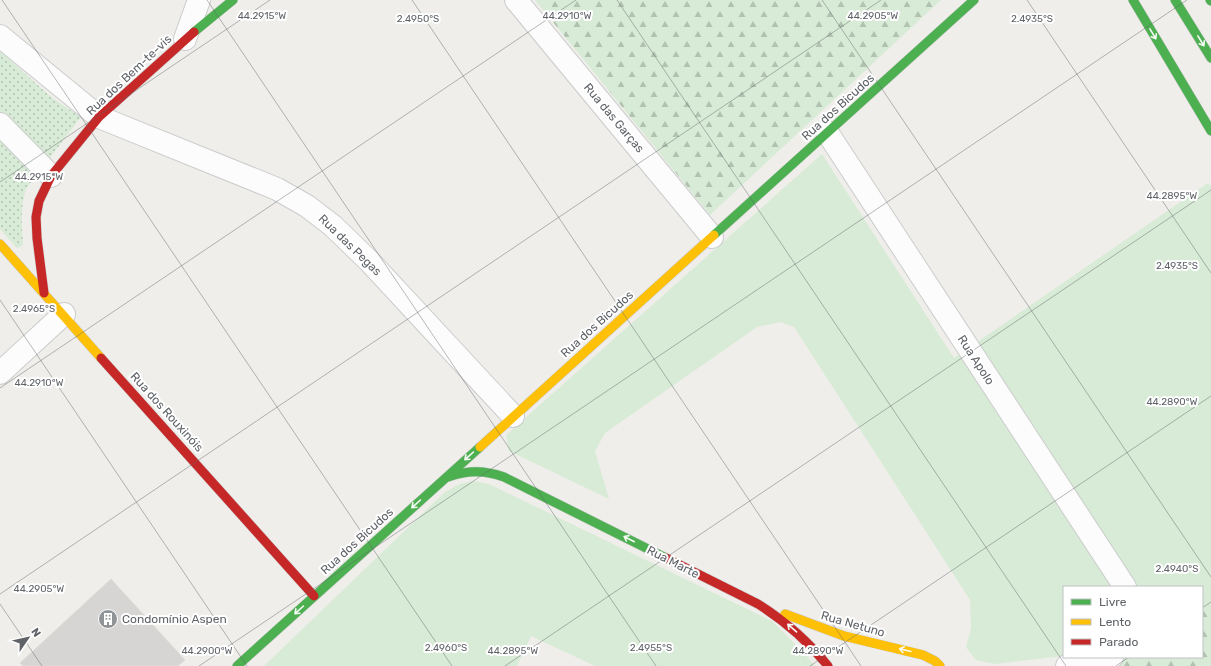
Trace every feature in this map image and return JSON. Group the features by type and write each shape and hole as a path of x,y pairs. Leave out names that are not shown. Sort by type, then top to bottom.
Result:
{"main road":[{"name":"Rua dos Bem-te-vis","path":"44,293 37,238 36,217 39,202 51,176 99,117 185,39 233,0"},
{"name":"Rua dos Bicudos","path":"237,666 974,0"},
{"path":"1133,0 1211,131"},
{"path":"1175,0 1211,58"},
{"name":"Rua dos Rouxinóis","path":"0,244 314,596"},
{"path":"492,450 493,435"},
{"path":"496,464 504,477"},
{"name":"Rua Marte","path":"445,478 461,472 474,470 490,472 504,477 758,604 794,629 805,639 828,666"},
{"name":"Rua Netuno","path":"758,604 838,634 923,655 935,661 940,666"}],"street":[{"path":"185,39 199,0"},
{"name":"Rua das Garças","path":"516,0 712,237"},
{"name":"Rua das Pegas","path":"0,36 99,117 277,189 312,210 333,226 370,262 513,416"},
{"path":"0,124 51,176"},
{"name":"Rua Apolo","path":"827,132 1124,586"},
{"path":"0,373 64,314"},
{"path":"1067,666 1099,662 1109,658"}],"green space":[{"path":"535,0 941,0 710,215"},
{"path":"0,51 52,98 81,117 26,189 22,209 23,244 17,248 0,229"},
{"path":"822,154 954,358 1208,183 1211,187 1211,600 1203,605 1203,586 1063,586 1063,656 995,664 976,660 966,647 971,628 970,600 794,327 780,322 757,327 605,433 595,451 609,499 509,451 506,435"},
{"path":"474,481 489,484 772,621 815,666 595,666 531,636 517,666 264,666 445,492 460,484"},
{"path":"1211,600 1211,666 1110,666 1122,658 1203,658 1203,605"}],"building":[{"name":"Condomínio Aspen","path":"111,579 185,660 178,666 23,666 20,663"}],"traffic: fast":[{"path":"194,32 233,0"},
{"path":"714,235 974,0"},
{"path":"1133,0 1211,131"},
{"path":"1175,0 1211,58"},
{"path":"237,666 480,447"},
{"path":"448,477 469,472 483,472 504,477 666,558"}],"traffic: slow":[{"path":"480,447 714,235"},
{"path":"0,244 101,358"},
{"path":"785,614 844,636 923,655 935,661 940,666"}],"traffic: jam":[{"path":"44,293 37,238 36,217 39,201 51,176 99,117 194,32"},
{"path":"101,358 314,596"},
{"path":"666,558 758,604 787,624 828,666"}],"place":[{"name":"Condomínio Aspen","path":"108,619"}]}
